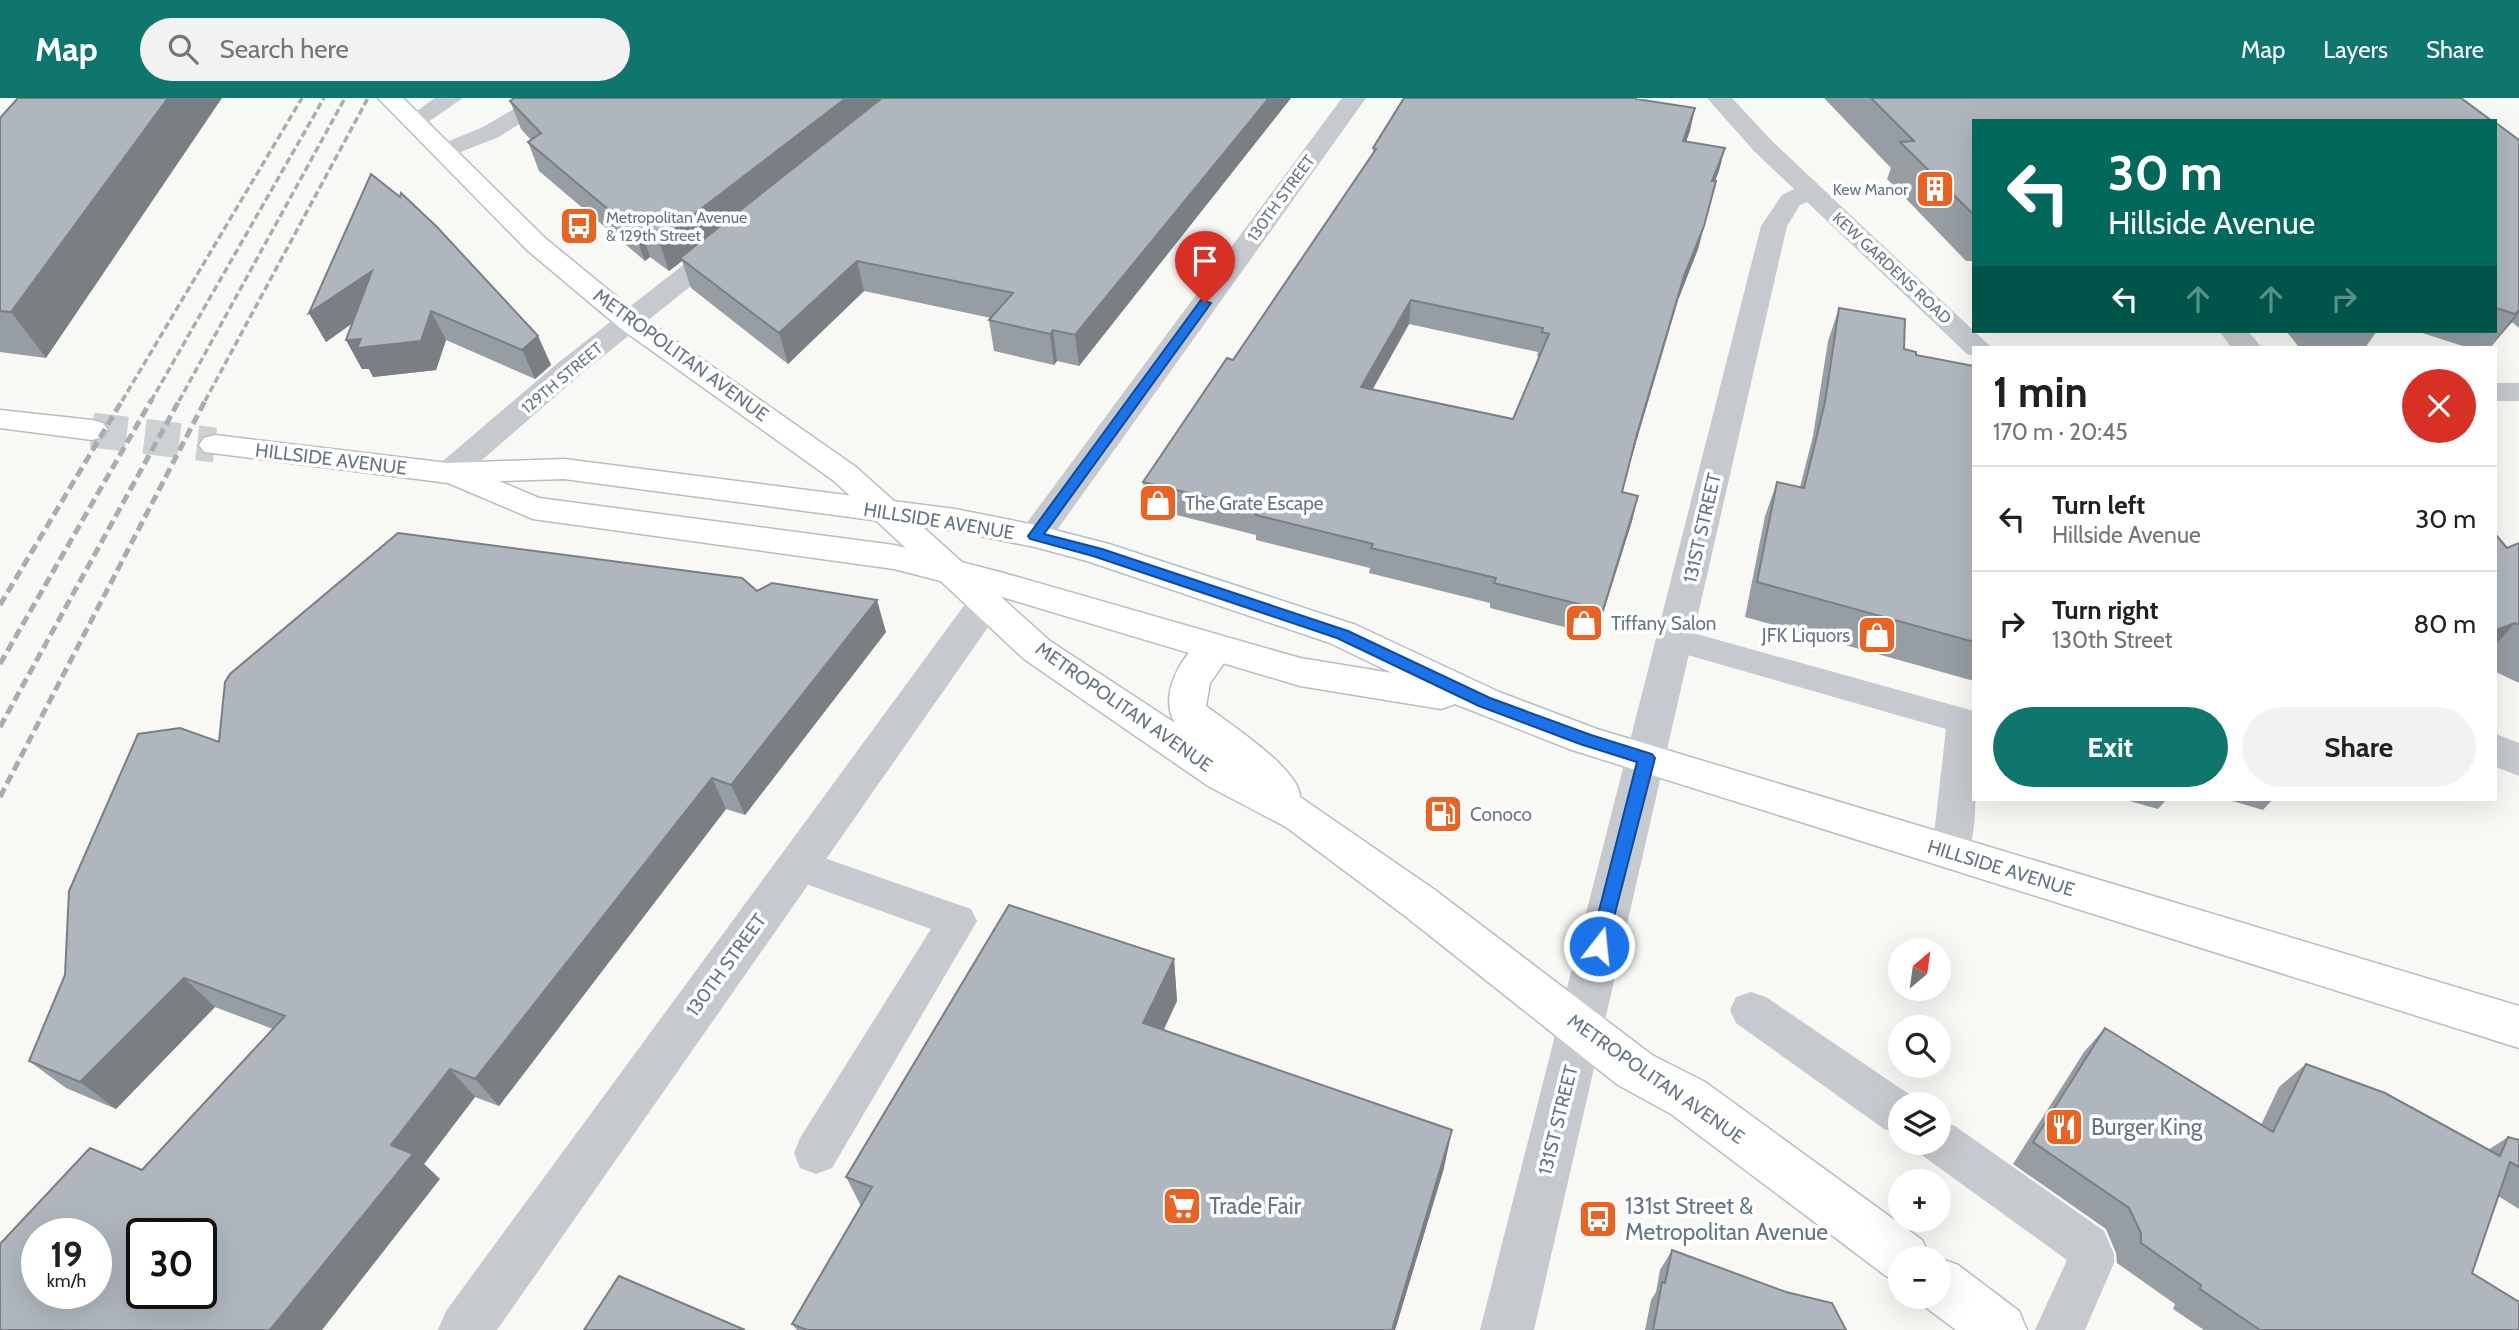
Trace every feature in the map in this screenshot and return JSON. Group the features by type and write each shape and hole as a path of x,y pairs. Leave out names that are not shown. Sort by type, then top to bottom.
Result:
{"main road":[{"name":"METROPOLITAN AVENUE","path":"390,98 536,244 630,322 845,474 987,601 1037,650 1222,775 1301,816 1420,903 1635,1070 1688,1098 1888,1246"},
{"path":"0,419 92,430"},
{"name":"HILLSIDE AVENUE","path":"215,445 448,473 564,469 955,520 1035,536 1097,552 1343,634 1485,702 1586,740 2519,1027"},
{"name":"HILLSIDE AVENUE","path":"448,473 533,508 857,551 951,571 1300,672 1485,702"},
{"path":"1216,649 1190,686 1185,705 1188,713 1257,766 1301,816"},
{"path":"1951,1293 2000,1330"}],"street":[{"path":"413,122 451,98"},
{"name":"130TH STREET","path":"1035,536 1354,98"},
{"name":"KEW GARDENS ROAD","path":"1718,98 1810,191 1975,346"},
{"name":"131ST STREET","path":"1507,1330 1774,226 1791,200 1810,191"},
{"name":"129TH STREET","path":"448,473 570,368 746,228"},
{"path":"2497,392 2519,392"},
{"name":"130TH STREET","path":"465,1330 987,601"},
{"path":"2497,750 2519,761"}],"lane":[{"path":"445,151 491,132 548,98"},
{"path":"1675,640 1964,721 1951,853"},
{"path":"798,865 957,921 816,1153"},
{"path":"1751,1010 1888,1106"},
{"path":"1951,1149 2082,1241 2091,1254 2090,1268 2059,1330"}],"building":[{"path":"18,98 168,98 11,312 0,311 0,118"},
{"path":"514,98 846,98 659,241 640,227 634,231 528,142 541,133 510,101"},
{"path":"882,98 1269,98 1075,335 1053,330 1050,334 989,320 1013,293 857,261 779,333 680,258"},
{"path":"1404,98 1636,98 1695,108 1683,141 1725,148 1712,181 1716,181 1704,226 1684,276 1637,434 1622,492 1638,496 1603,610 1494,583 1496,578 1371,548 1373,544 1256,515 1259,510 1143,482 1227,358 1233,360 1376,149 1373,148","holes":["1411,300 1543,328 1542,332 1549,334 1513,419 1361,387"]},
{"path":"1871,98 2461,98 2489,119 1972,119 1972,213 1900,142 1914,141"},
{"path":"2497,124 2519,140 2519,310 2515,314 2497,308"},
{"path":"371,174 400,197 401,193 437,227 538,336 522,350 431,311 421,341 357,348 361,339 346,340 372,271 309,313"},
{"path":"1839,308 1905,319 1904,349 1916,352 1916,355 1972,366 1972,641 1757,582 1777,482 1804,488 1825,402"},
{"path":"398,533 742,578 757,591 772,583 877,600 731,785 712,778 475,1079 450,1069 391,1145 413,1154 270,1330 0,1330 0,1244 21,1222 21,1309 112,1309 112,1218 24,1218 90,1148 142,1170 285,1016 184,978 80,1082 29,1061 65,975 69,891 138,734 180,728 219,742 225,682 230,674"},
{"path":"2497,536 2507,548 2519,543 2519,625 2515,623 2497,630"},
{"path":"1009,905 1174,959 1143,1023 1452,1130 1392,1330 807,1330 792,1324 872,1187 846,1177"},
{"path":"2105,1028 2273,1132 2306,1064 2385,1093 2500,1156 2508,1137 2519,1140 2519,1167 2510,1162 2472,1273 2519,1302 2519,1330 2260,1330 2200,1289 2201,1285 2141,1243 2141,1233 2129,1208 2033,1142"},
{"path":"1672,1250 1786,1292 1832,1303 1846,1330 1653,1330 1662,1282 1665,1283"},
{"path":"619,1276 745,1330 584,1330"}],"tunnel":[{"path":"92,430 215,445"}],"railway":[{"path":"122,401 302,98"},
{"path":"151,401 324,98"},
{"path":"179,401 345,98"},
{"path":"205,401 368,98"},
{"path":"0,605 123,399"},
{"path":"0,664 152,399"},
{"path":"0,727 180,399"},
{"path":"0,797 206,399"}],"place":[{"name":"Kew Manor","path":"1935,189"},
{"name":"Metropolitan Avenue & 129th Street","path":"579,226"},
{"name":"The Grate Escape","path":"1158,503"},
{"name":"Tiffany Salon","path":"1584,623"},
{"name":"JFK Liquors","path":"1877,635"},
{"name":"Conoco","path":"1443,814"},
{"name":"Burger King","path":"2064,1127"},
{"name":"Trade Fair","path":"1182,1206"},
{"name":"131st Street & Metropolitan Avenue","path":"1598,1219"}],"route":[{"path":"1205,303 1035,536 1097,552 1343,634 1485,702 1586,740 1647,758 1599,946"}]}
